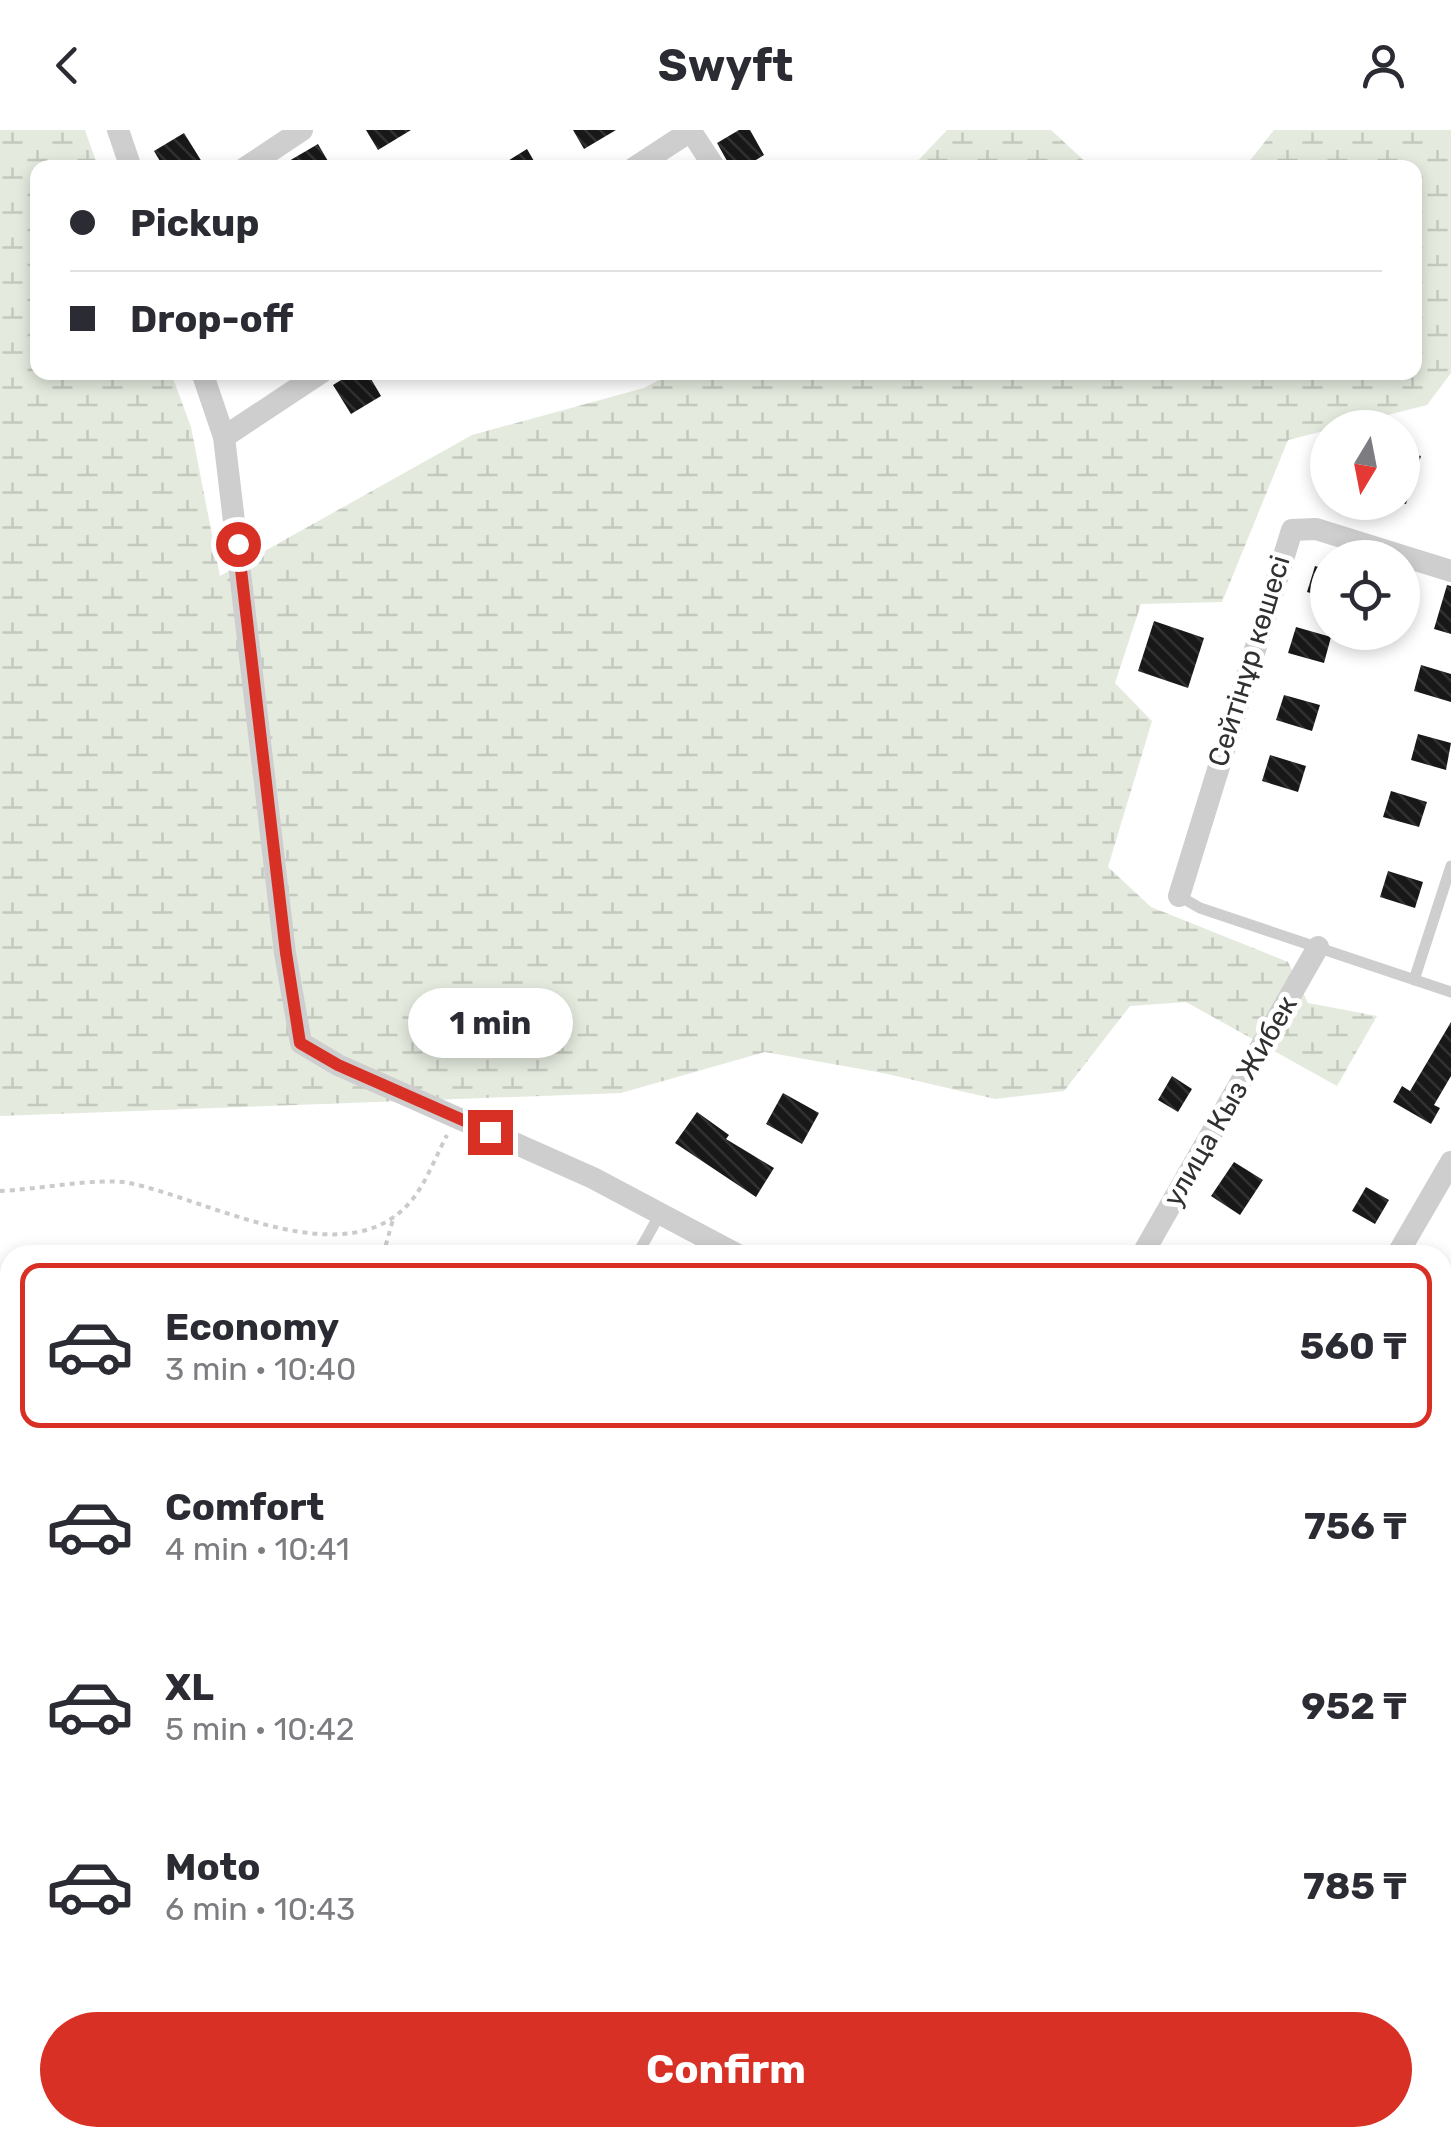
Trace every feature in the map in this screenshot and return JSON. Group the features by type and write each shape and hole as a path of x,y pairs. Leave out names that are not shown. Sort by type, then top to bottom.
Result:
{"street":[{"path":"118,130 128,160"},
{"path":"257,160 302,130"},
{"path":"646,160 691,130 709,160"},
{"path":"205,380 224,436 300,1043 338,1065 456,1117 719,1245"},
{"path":"224,436 310,380"},
{"name":"Сейтінұр көшесі","path":"1180,896 1292,530 1316,528 1451,571"},
{"name":"улица Кыз Жибек","path":"1148,1245 1318,947"},
{"path":"1403,1245 1451,1162"}],"lane":[{"path":"1414,980 1451,866"},
{"path":"1180,896 1200,908 1451,992"},
{"path":"643,1245 660,1214"}],"path":[{"path":"0,1191 126,1182 318,1237 356,1232 394,1216 415,1197 456,1117"},
{"path":"386,1245 394,1216"}],"green space":[{"path":"0,130 85,130 96,160 30,160 30,380 174,380 191,427 220,576 472,435 644,388 659,380 1422,380 1422,160 1250,160 1274,130 1451,130 1451,373 1427,405 1407,410 1310,410 1310,434 1288,440 1222,602 1141,604 1115,683 1152,721 1108,867 1151,907 1288,962 1308,1003 1377,1016 1337,1086 1186,1002 1130,1006 1064,1091 995,1099 883,1073 765,1052 621,1093 0,1116"},
{"path":"947,130 1051,130 1083,160 919,160"}],"building":[{"path":"366,130 411,130 378,150"},
{"path":"573,130 616,130 584,149"},
{"path":"739,130 750,130 764,155 756,160 727,160 717,143"},
{"path":"184,133 201,160 159,160 154,151"},
{"path":"318,144 327,160 291,160"},
{"path":"527,149 533,160 509,160"},
{"path":"341,380 372,380 381,396 351,414 333,385"},
{"path":"1447,585 1451,586 1451,634 1434,629"},
{"path":"1154,621 1204,638 1188,688 1138,671"},
{"path":"1296,627 1310,631 1310,650 1328,650 1324,663 1288,653"},
{"path":"1421,665 1451,674 1451,702 1414,691"},
{"path":"1284,695 1320,705 1312,731 1276,720"},
{"path":"1418,734 1451,743 1446,770 1411,760"},
{"path":"1270,755 1306,766 1298,792 1262,781"},
{"path":"1391,791 1427,802 1419,827 1383,817"},
{"path":"1388,871 1423,882 1415,908 1380,897"},
{"path":"1451,1022 1451,1076 1434,1105 1440,1108 1431,1124 1393,1102 1402,1086 1410,1091"},
{"path":"1172,1076 1192,1089 1178,1112 1158,1100"},
{"path":"783,1093 819,1113 802,1144 766,1124"},
{"path":"697,1112 729,1135 726,1139 774,1168 756,1197 675,1143"},
{"path":"1234,1162 1263,1180 1240,1215 1211,1196"},
{"path":"1366,1187 1389,1200 1375,1224 1352,1211"}],"route":[{"path":"238,544 300,1043 338,1065 490,1132"}]}
